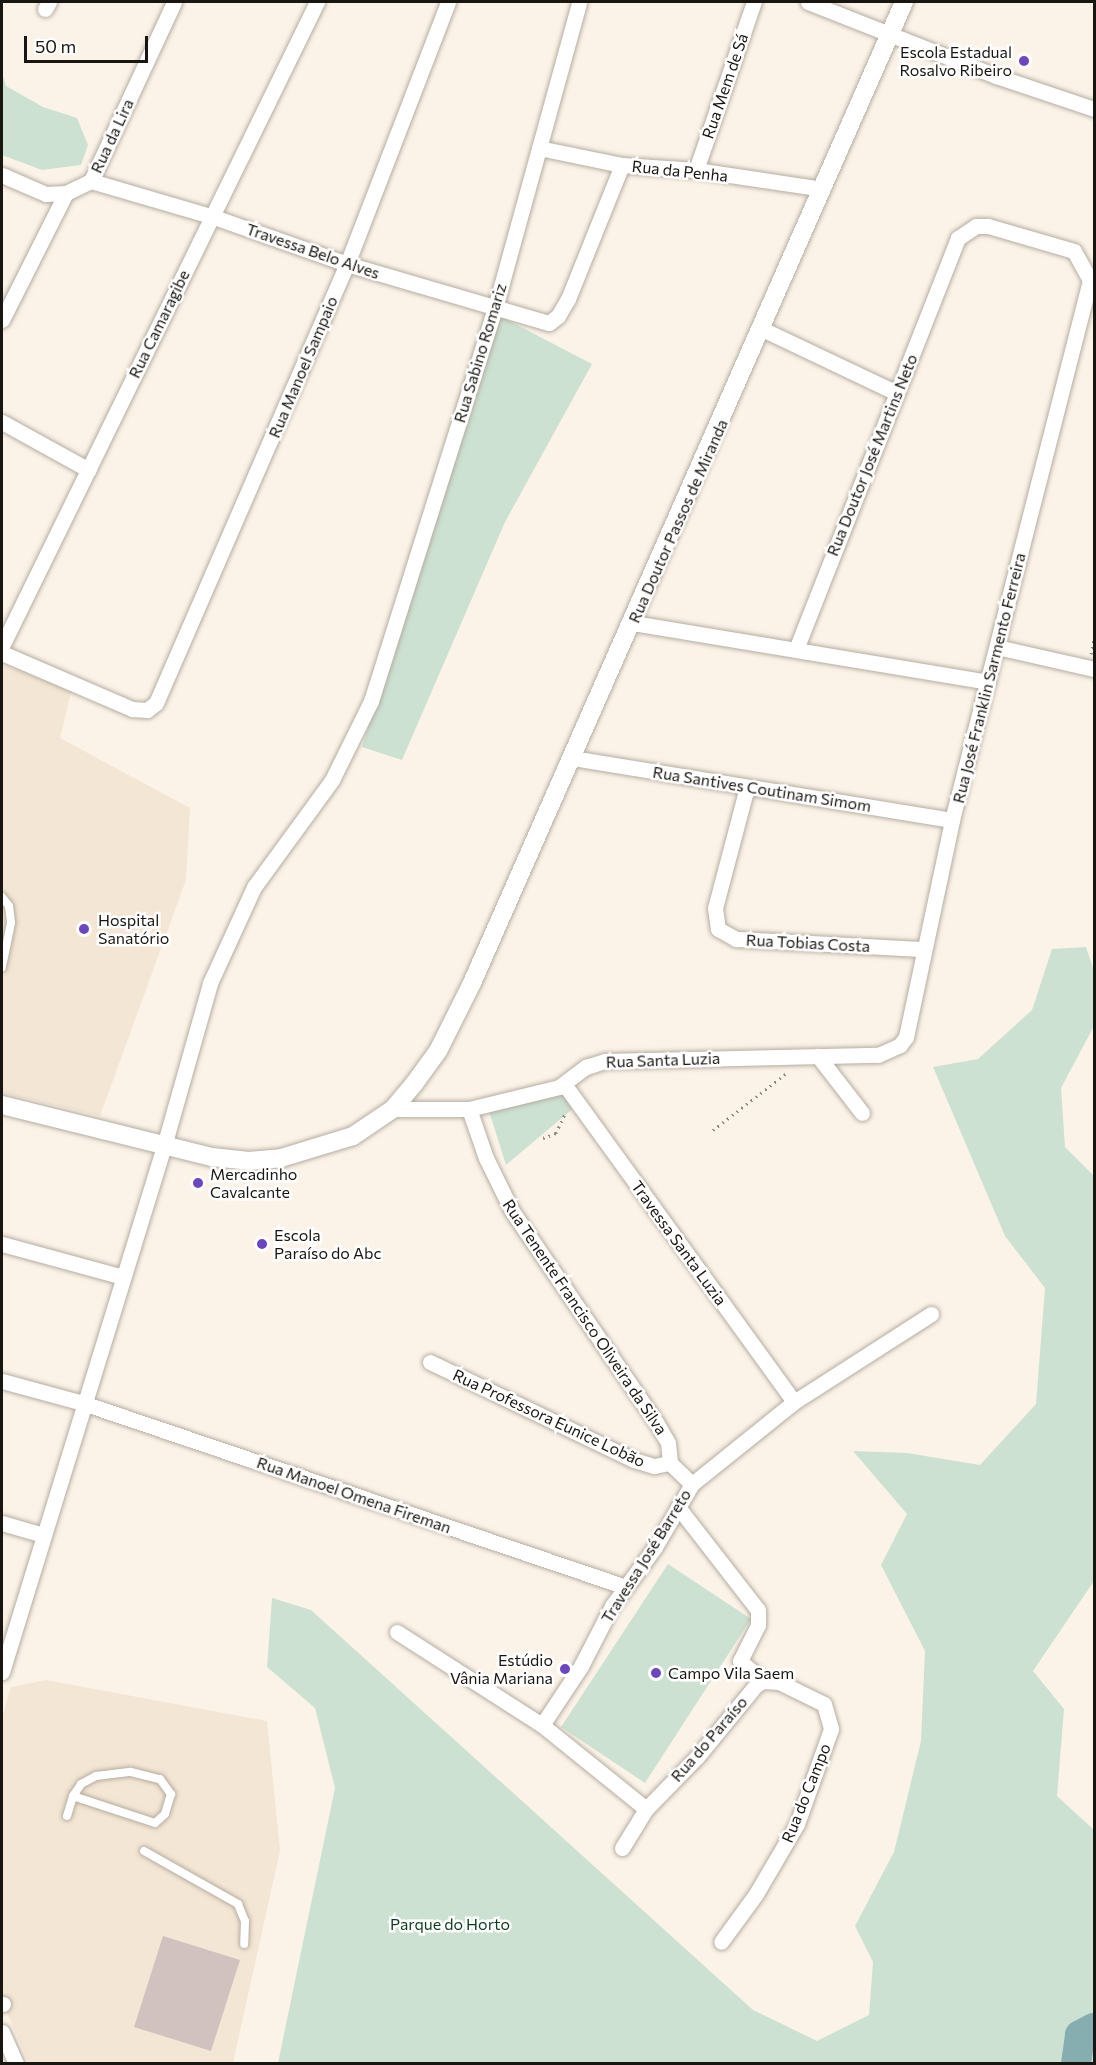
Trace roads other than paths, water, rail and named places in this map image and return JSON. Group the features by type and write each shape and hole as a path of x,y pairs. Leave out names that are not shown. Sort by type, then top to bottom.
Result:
{"street":[{"name":"Rua da Lira","path":"66,193 91,181 174,2"},
{"name":"Rua Camaragibe","path":"2,646 317,2"},
{"name":"Rua Manoel Sampaio","path":"2,653 132,709 147,710 165,688 347,264 448,2"},
{"name":"Rua Sabino Romariz","path":"2,1669 120,1276 164,1146 210,983 225,945 264,871 348,754 371,701 495,308 579,2"},
{"name":"Rua Mem de Sá","path":"696,170 754,2"},
{"path":"808,2 891,32 996,76 1095,109"},
{"name":"Rua Doutor Passos de Miranda","path":"2,1106 212,1157 281,1158 353,1136 393,1108 425,1070 445,1036 573,758 904,2"},
{"name":"Rua da Penha","path":"539,148 622,165 696,170 823,189"},
{"name":"Travessa Belo Alves","path":"91,181 211,216 347,264 535,321 554,321 563,308 622,165"},
{"path":"2,175 46,194 66,193 2,320"},
{"name":"Rua Doutor José Martins Neto","path":"796,649 948,262 965,231 988,226 1067,247 1081,259 1090,280"},
{"name":"Rua José Franklin Sarmento Ferreira","path":"871,1055 891,1051 906,1037 922,949 952,820 1090,280"},
{"path":"762,329 897,393"},
{"path":"2,422 90,470"},
{"path":"633,623 988,682"},
{"path":"997,647 1095,669"},
{"name":"Rua Santives Coutinam Simom","path":"573,758 952,820"},
{"name":"Rua Tobias Costa","path":"747,787 715,908 718,929 736,939 922,949"},
{"name":"Rua Santa Luzia","path":"393,1108 470,1110 567,1088 586,1067 605,1061 871,1055"},
{"path":"813,1056 862,1113"},
{"name":"Travessa Santa Luzia","path":"567,1088 794,1402"},
{"name":"Rua Tenente Francisco Oliveira da Silva","path":"470,1110 486,1158 512,1211 656,1422 669,1443 670,1463"},
{"path":"2,1244 120,1276"},
{"name":"Travessa José Barreto","path":"542,1725 692,1484 794,1402 931,1314"},
{"name":"Rua Professora Eunice Lobão","path":"429,1362 634,1460 654,1466 670,1463"},
{"name":"Rua Manoel Omena Fireman","path":"2,1381 83,1403 626,1587"},
{"path":"670,1463 692,1484"},
{"path":"678,1507 758,1610 758,1625 740,1661 763,1681"},
{"path":"2,1523 43,1535"},
{"path":"397,1632 542,1725 646,1809"},
{"name":"Rua do Campo","path":"721,1942 756,1894 800,1815 831,1729 827,1710 818,1702 779,1682 763,1681"},
{"name":"Rua do Paraíso","path":"622,1848 646,1809 763,1681"},
{"path":"2,2032 16,2064"}],"lane":[{"path":"2,897 9,906 11,923 2,967"},
{"path":"67,1815 74,1796 81,1784 96,1776 131,1772 160,1779 171,1794 165,1814 155,1823 74,1796"},
{"path":"144,1851 238,1904 245,1921 244,1944"}],"waterway":[{"path":"1076,2064 1080,2035 1094,2028"}],"place":[{"name":"Escola Estadual Rosalvo Ribeiro","path":"1024,61"},
{"name":"Hospital Sanatório","path":"84,929"},
{"name":"Mercadinho Cavalcante","path":"198,1183"},
{"name":"Escola Paraíso do Abc","path":"262,1244"},
{"name":"Estúdio Vânia Mariana","path":"565,1669"},
{"name":"Campo Vila Saem","path":"656,1673"}],"park label":[{"name":"Parque do Horto","path":"450,1924"}]}
